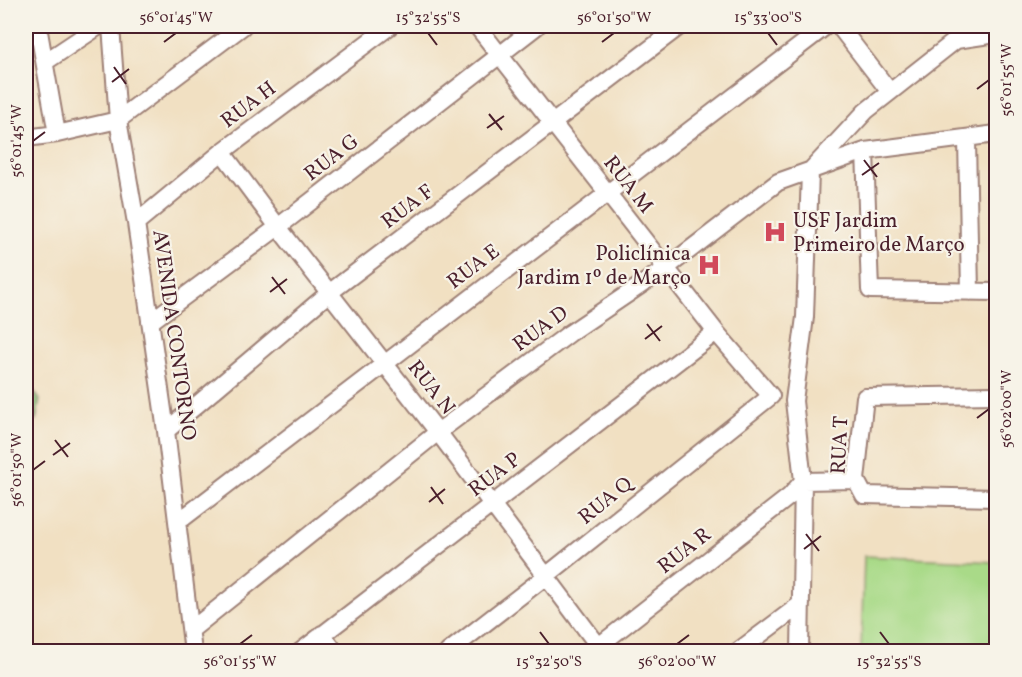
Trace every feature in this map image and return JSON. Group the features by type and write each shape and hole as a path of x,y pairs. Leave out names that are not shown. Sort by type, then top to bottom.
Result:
{"street":[{"path":"39,26 57,134"},
{"path":"45,62 99,26"},
{"name":"AVENIDA CONTORNO","path":"111,26 118,120 136,223 166,431 193,651"},
{"path":"26,138 57,134 118,120 243,26"},
{"name":"RUA H","path":"136,223 222,152 390,26"},
{"name":"RUA M","path":"477,26 716,332 771,396"},
{"name":"RUA G","path":"150,322 278,227 537,26"},
{"name":"RUA F","path":"166,431 329,293 680,26"},
{"name":"RUA E","path":"178,522 384,362 826,26"},
{"path":"839,26 890,92"},
{"path":"800,651 803,481 794,401 806,316 810,172 866,111 974,26"},
{"path":"955,40 996,34"},
{"name":"RUA D","path":"192,630 438,432 570,333 666,268 778,182 865,150 967,140 996,134"},
{"path":"967,140 970,292"},
{"path":"865,150 870,290 996,292"},
{"name":"RUA N","path":"222,152 438,432 546,576 598,650"},
{"name":"RUA P","path":"300,651 716,332"},
{"name":"RUA T","path":"860,488 864,397 996,395"},
{"path":"771,396 794,401"},
{"name":"RUA Q","path":"448,651 546,576 771,396"},
{"path":"803,481 860,488 996,498"},
{"name":"RUA R","path":"598,650 790,496 803,481"},
{"path":"737,651 801,604"},
{"path":"322,634 335,651"}],"green space":[{"path":"26,380 40,400 36,420 26,424"},
{"path":"864,556 996,562 996,651 861,651"}],"place":[{"name":"USF Jardim Primeiro de Março","path":"775,232"},
{"name":"Policlínica Jardim 1º de Março","path":"709,265"}]}
